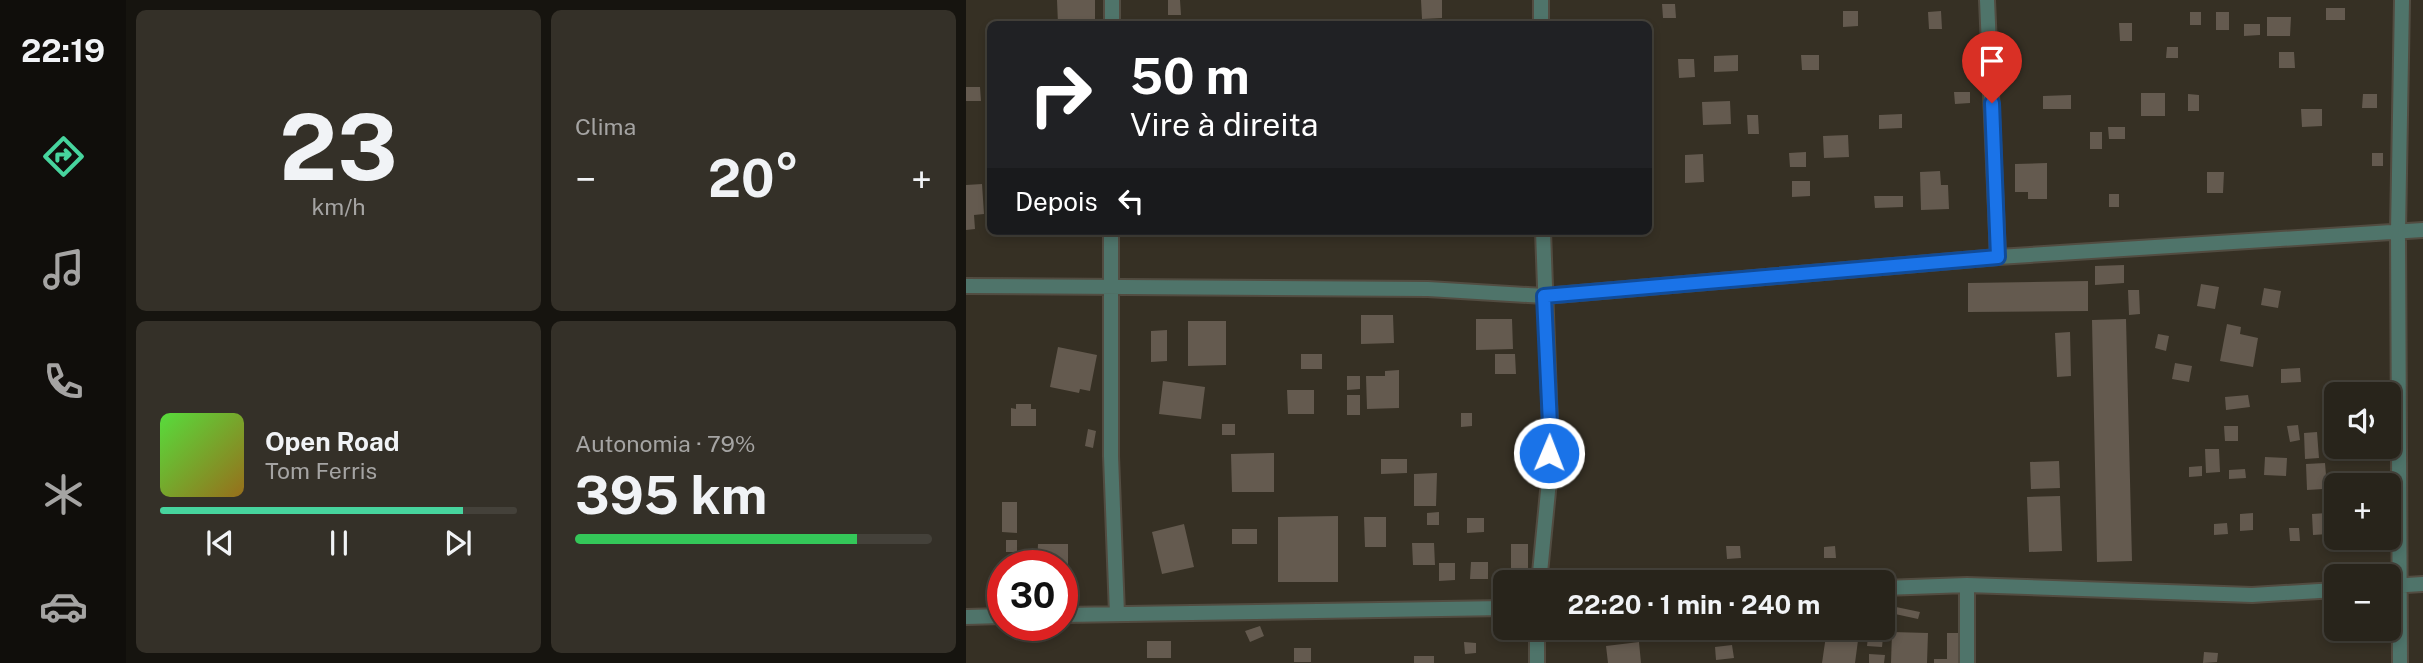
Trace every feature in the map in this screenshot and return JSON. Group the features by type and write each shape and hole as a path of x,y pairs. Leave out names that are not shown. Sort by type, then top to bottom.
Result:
{"street":[{"path":"1112,0 1112,21"},
{"path":"1541,0 1541,21"},
{"path":"1987,0 1998,257"},
{"path":"2393,564 2402,0"},
{"path":"966,286 1428,289 1544,296 1998,257 2423,230"},
{"path":"1111,235 1111,456 1116,614"},
{"path":"1540,570 1549,481 1550,425 1544,235"},
{"path":"1895,587 1967,584 2252,595 2324,591"},
{"path":"1967,584 1967,663"},
{"path":"2401,585 2423,584"},
{"path":"1078,615 1493,608"},
{"path":"966,617 987,616"},
{"path":"1537,640 1537,663"},
{"path":"2398,641 2400,663"}],"building":[{"path":"1057,0 1095,0 1095,21 1058,21"},
{"path":"1168,0 1180,0 1181,15 1168,15"},
{"path":"1421,0 1442,0 1442,18 1422,19"},
{"path":"1662,4 1675,4 1676,18 1663,18"},
{"path":"2326,8 2345,8 2345,20 2326,20"},
{"path":"1843,11 1858,11 1858,26 1843,27"},
{"path":"1941,11 1942,29 1929,29 1928,12"},
{"path":"2190,12 2201,12 2201,25 2190,25"},
{"path":"2216,12 2229,12 2229,30 2216,30"},
{"path":"2267,17 2291,17 2290,36 2267,36"},
{"path":"2119,23 2132,23 2132,41 2120,41"},
{"path":"2244,24 2260,24 2260,35 2244,36"},
{"path":"2167,47 2178,47 2178,58 2166,58"},
{"path":"2279,52 2294,52 2295,68 2279,68"},
{"path":"1738,55 1738,71 1714,72 1714,56"},
{"path":"1801,55 1819,55 1819,70 1802,70"},
{"path":"1678,59 1694,59 1695,77 1679,78"},
{"path":"966,87 980,87 981,101 966,101"},
{"path":"1954,92 1970,92 1970,103 1955,104"},
{"path":"2141,93 2165,93 2165,116 2141,116"},
{"path":"2188,94 2199,95 2199,111 2188,111"},
{"path":"2363,94 2377,94 2377,108 2362,108"},
{"path":"2071,95 2071,109 2043,109 2043,96"},
{"path":"1730,101 1731,124 1703,125 1702,102"},
{"path":"2301,109 2322,109 2322,126 2302,127"},
{"path":"1902,114 1902,128 1879,129 1879,115"},
{"path":"1747,115 1758,115 1759,134 1748,134"},
{"path":"2108,127 2125,127 2125,139 2109,139"},
{"path":"2090,132 2102,132 2102,149 2090,149"},
{"path":"1848,135 1849,157 1824,158 1823,136"},
{"path":"1806,152 1806,167 1790,167 1789,153"},
{"path":"2372,153 2383,153 2383,166 2372,166"},
{"path":"1703,154 1704,182 1685,183 1685,155"},
{"path":"2047,163 2047,199 2028,199 2028,192 2015,192 2015,164"},
{"path":"1940,171 1941,185 1948,185 1949,209 1921,210 1920,172"},
{"path":"2207,172 2224,172 2223,193 2207,193"},
{"path":"1792,181 1810,181 1810,196 1792,197"},
{"path":"982,184 984,214 974,215 975,229 966,230 966,185"},
{"path":"2109,194 2119,194 2119,207 2109,207"},
{"path":"1874,196 1903,196 1903,207 1875,208"},
{"path":"2124,265 2124,283 2095,285 2095,266"},
{"path":"2088,281 2088,311 1968,312 1968,283"},
{"path":"2201,284 2219,287 2215,309 2197,306"},
{"path":"2264,288 2281,291 2278,308 2261,305"},
{"path":"2128,290 2139,290 2140,314 2129,315"},
{"path":"1361,315 1393,315 1394,343 1361,344"},
{"path":"1476,319 1512,319 1513,349 1476,350"},
{"path":"2126,319 2132,561 2097,562 2092,320"},
{"path":"1188,321 1226,321 1226,365 1188,366"},
{"path":"2227,324 2241,327 2240,334 2258,338 2253,367 2220,361"},
{"path":"1167,330 1167,361 1151,362 1151,331"},
{"path":"2070,332 2071,376 2057,377 2055,333"},
{"path":"2158,334 2169,336 2166,351 2155,348"},
{"path":"1058,347 1097,355 1090,391 1080,389 1079,393 1050,387"},
{"path":"1301,354 1322,354 1322,369 1301,369"},
{"path":"1495,354 1515,354 1516,374 1495,374"},
{"path":"2175,363 2192,366 2189,382 2172,379"},
{"path":"2300,368 2301,382 2281,383 2281,369"},
{"path":"1399,370 1399,408 1367,409 1366,376 1385,376 1385,371"},
{"path":"1347,376 1360,376 1360,389 1347,390"},
{"path":"1163,381 1205,387 1201,419 1159,414"},
{"path":"1287,390 1314,390 1314,414 1288,414"},
{"path":"1347,395 1360,395 1360,415 1347,415"},
{"path":"2248,395 2250,407 2226,410 2225,397"},
{"path":"1016,404 1031,404 1031,409 1036,409 1036,426 1011,426 1011,408 1016,409"},
{"path":"1461,413 1472,413 1472,426 1461,427"},
{"path":"1222,424 1235,424 1235,435 1222,435"},
{"path":"2298,425 2300,440 2290,442 2287,426"},
{"path":"2224,426 2238,426 2238,441 2225,441"},
{"path":"1088,429 1096,431 1093,448 1085,446"},
{"path":"2317,432 2319,458 2305,459 2304,433"},
{"path":"2205,449 2219,449 2220,472 2206,473"},
{"path":"1274,453 1274,492 1232,492 1231,454"},
{"path":"2265,457 2287,458 2286,476 2264,475"},
{"path":"1381,459 1407,459 1407,473 1381,474"},
{"path":"2059,461 2060,488 2031,489 2030,462"},
{"path":"2325,463 2323,489 2307,490 2306,464"},
{"path":"2202,466 2202,476 2189,477 2189,467"},
{"path":"2245,469 2246,478 2229,479 2229,470"},
{"path":"1437,473 1436,506 1414,506 1414,474"},
{"path":"2060,496 2062,551 2029,552 2027,497"},
{"path":"1002,502 1017,502 1017,533 1002,532"},
{"path":"1439,512 1439,525 1427,525 1427,513"},
{"path":"2253,513 2253,530 2240,531 2240,514"},
{"path":"2324,513 2324,534 2313,535 2312,514"},
{"path":"1338,516 1338,582 1278,582 1278,517"},
{"path":"1364,517 1386,517 1386,547 1365,547"},
{"path":"1467,518 1484,518 1484,532 1467,533"},
{"path":"2227,523 2228,534 2214,535 2214,524"},
{"path":"1184,524 1194,567 1162,574 1152,532"},
{"path":"2289,528 2299,528 2300,541 2290,541"},
{"path":"1232,529 1257,529 1257,544 1232,544"},
{"path":"1006,540 1017,540 1017,550 1006,550"},
{"path":"1412,543 1434,543 1435,565 1413,565"},
{"path":"1038,544 1068,544 1068,550 1038,550"},
{"path":"1511,544 1528,544 1528,570 1511,570"},
{"path":"1726,546 1740,546 1741,558 1727,559"},
{"path":"1835,546 1836,558 1824,558 1824,547"},
{"path":"1471,562 1488,562 1488,579 1470,579"},
{"path":"1439,563 1455,563 1455,580 1439,581"},
{"path":"1896,607 1920,612 1918,619 1895,614"},
{"path":"1260,626 1264,636 1250,642 1245,631"},
{"path":"1895,632 1928,633 1927,663 1891,663 1892,640 1895,640"},
{"path":"1947,633 1962,633 1962,663 1934,663 1934,659 1947,659"},
{"path":"1825,640 1858,640 1855,663 1822,663"},
{"path":"1868,640 1883,640 1882,647 1867,646"},
{"path":"1147,641 1171,641 1171,658 1147,658"},
{"path":"1464,642 1476,643 1476,653 1465,654"},
{"path":"1639,642 1641,663 1608,663 1606,646"},
{"path":"1732,645 1734,658 1716,660 1715,647"},
{"path":"1294,648 1311,648 1311,662 1294,662"},
{"path":"2204,652 2218,653 2217,662 2203,663"},
{"path":"1869,654 1885,655 1884,663 1869,663"},
{"path":"1414,656 1434,656 1434,663 1414,663"}],"route":[{"path":"1549,453 1544,296 1998,257 1992,103"}]}
